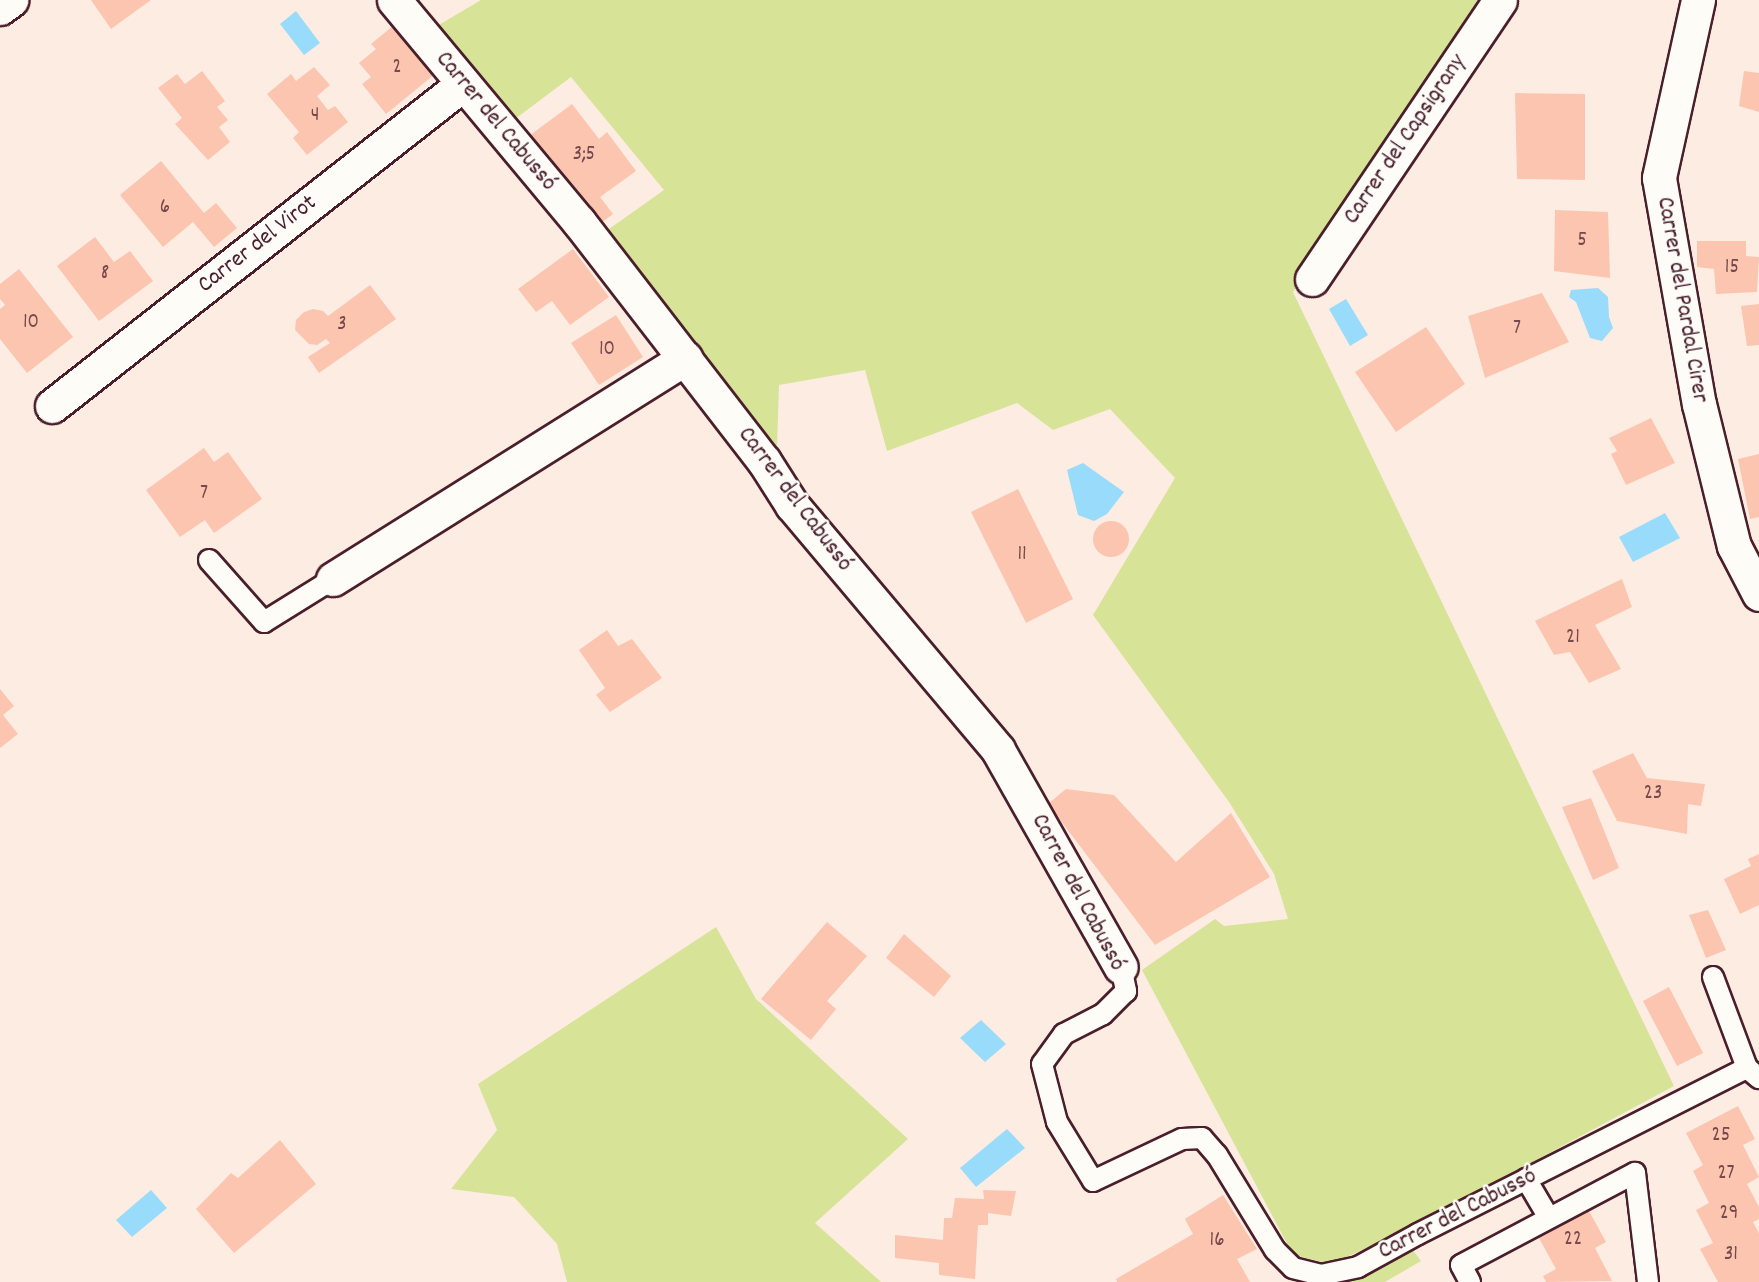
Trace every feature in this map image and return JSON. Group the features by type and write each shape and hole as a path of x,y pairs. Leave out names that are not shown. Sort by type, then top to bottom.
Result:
{"street":[{"path":"0,8 11,0"},
{"name":"Carrer del Cabussó","path":"394,0 579,222 764,461 792,506 999,750 1121,967"},
{"name":"Carrer del Capsigrany","path":"1312,279 1500,0"},
{"name":"Carrer del Pardal Cirer","path":"1698,0 1659,178 1699,404 1734,546 1759,594"},
{"name":"Carrer del Virot","path":"52,406 463,84"},
{"path":"333,579 685,358"}],"lane":[{"path":"209,560 264,622 333,579"},
{"name":"Carrer del Cabussó","path":"1121,967 1126,991 1103,1014 1064,1034 1042,1064 1058,1122 1093,1181 1182,1139 1203,1138 1217,1155 1275,1250 1293,1268 1321,1275 1358,1267 1526,1179 1753,1073"},
{"path":"1713,977 1753,1073"},
{"path":"1470,1282 1461,1265 1635,1173 1648,1282"},
{"path":"1526,1179 1549,1218"}],"green space":[{"path":"481,0 1483,0 1293,292 1674,1086 1400,1233 1331,1264 1293,1255 1142,970 1215,919 1224,926 1288,919 1274,874 1229,802 1093,615 1175,478 1110,409 1053,430 1017,403 887,451 865,370 779,385 777,448 766,448 602,234 664,190 571,77 511,122 437,26"},
{"path":"716,927 756,999 908,1139 815,1223 881,1282 567,1282 557,1244 514,1197 451,1189 497,1130 478,1084"},
{"path":"1410,1246 1421,1261 1385,1282 1327,1282"}],"water":[{"path":"296,11 320,43 304,55 280,24"},
{"path":"1598,288 1608,297 1609,317 1613,328 1602,341 1590,338 1576,302 1569,297 1571,290"},
{"path":"1346,299 1368,335 1350,346 1329,309"},
{"path":"1083,463 1124,492 1107,514 1094,521 1078,515 1067,470"},
{"path":"1665,513 1680,538 1633,562 1619,537"},
{"path":"981,1020 1006,1044 985,1062 960,1038"},
{"path":"1007,1129 1025,1148 976,1187 960,1168"},
{"path":"151,1190 167,1208 132,1237 116,1220"}],"building":[{"path":"91,0 151,0 111,29"},
{"path":"394,25 435,74 386,114 362,84 371,77 359,63 376,49 371,44"},
{"path":"314,67 330,85 317,96 328,110 335,106 348,122 307,155 293,138 299,132 267,94 291,74 296,81"},
{"path":"202,71 225,101 217,107 228,120 219,127 230,142 208,160 175,124 182,118 158,88 177,74 185,84"},
{"path":"1744,71 1759,73 1759,112 1739,106"},
{"path":"1515,93 1585,94 1585,180 1517,179"},
{"path":"572,104 599,139 607,132 636,171 600,197 613,214 597,226 529,136"},
{"path":"161,161 204,213 216,203 237,228 214,247 193,222 163,247 120,195"},
{"path":"1555,210 1608,212 1610,278 1554,271"},
{"path":"95,237 114,262 130,251 153,281 99,321 57,266"},
{"path":"1697,241 1746,241 1746,256 1759,257 1757,292 1716,294 1714,269 1697,267"},
{"path":"573,249 609,297 570,325 552,301 536,312 518,289"},
{"path":"19,269 73,337 27,373 0,339 0,309 5,305 0,299 0,284"},
{"path":"370,285 396,319 319,373 308,357 330,343 326,339 317,345 309,344 295,330 296,320 304,312 313,309 323,311 328,316"},
{"path":"1542,293 1569,342 1485,378 1468,316"},
{"path":"1759,304 1759,345 1747,346 1741,306"},
{"path":"616,315 643,357 599,385 571,343"},
{"path":"1426,327 1465,384 1396,432 1355,372"},
{"path":"1651,418 1675,463 1626,485 1611,454 1617,451 1609,438"},
{"path":"204,448 214,462 228,452 262,499 214,533 205,520 180,537 146,490"},
{"path":"1759,454 1759,517 1750,519 1738,459"},
{"path":"1018,489 1073,599 1026,623 971,512"},
{"path":"1111,521 1123,527 1129,539 1123,551 1111,557 1099,551 1093,539 1099,527"},
{"path":"1622,579 1632,607 1595,625 1621,669 1589,683 1570,652 1554,655 1535,621"},
{"path":"607,630 618,646 632,639 662,678 610,712 596,695 605,688 579,650"},
{"path":"0,689 14,706 3,715 18,734 0,748"},
{"path":"1633,753 1647,778 1705,784 1701,806 1688,804 1687,834 1617,821 1592,771"},
{"path":"1066,789 1114,795 1176,862 1231,813 1270,877 1155,945 1048,804"},
{"path":"1591,798 1619,868 1593,880 1562,807"},
{"path":"1759,854 1759,905 1740,914 1724,879 1751,866 1748,859"},
{"path":"1708,910 1726,950 1706,958 1689,915"},
{"path":"827,922 867,956 827,1001 836,1009 811,1040 761,999"},
{"path":"904,934 951,976 934,997 886,958"},
{"path":"1669,987 1703,1053 1677,1066 1643,1001"},
{"path":"1738,1106 1755,1139 1743,1145 1759,1177 1747,1184 1759,1207 1759,1219 1753,1222 1759,1233 1759,1282 1718,1282 1700,1249 1713,1243 1696,1210 1709,1203 1693,1171 1703,1165 1686,1133"},
{"path":"280,1140 316,1184 234,1253 196,1209 231,1173 238,1178"},
{"path":"983,1190 1016,1191 1011,1216 988,1213 988,1225 978,1225 975,1279 939,1275 939,1263 895,1258 895,1235 943,1240 944,1218 952,1218 955,1198 984,1199"},
{"path":"1223,1195 1257,1249 1237,1259 1250,1282 1117,1282 1116,1279 1193,1234 1185,1219"},
{"path":"1589,1211 1606,1242 1595,1248 1612,1281 1546,1282 1543,1276 1556,1269 1539,1238"}]}
